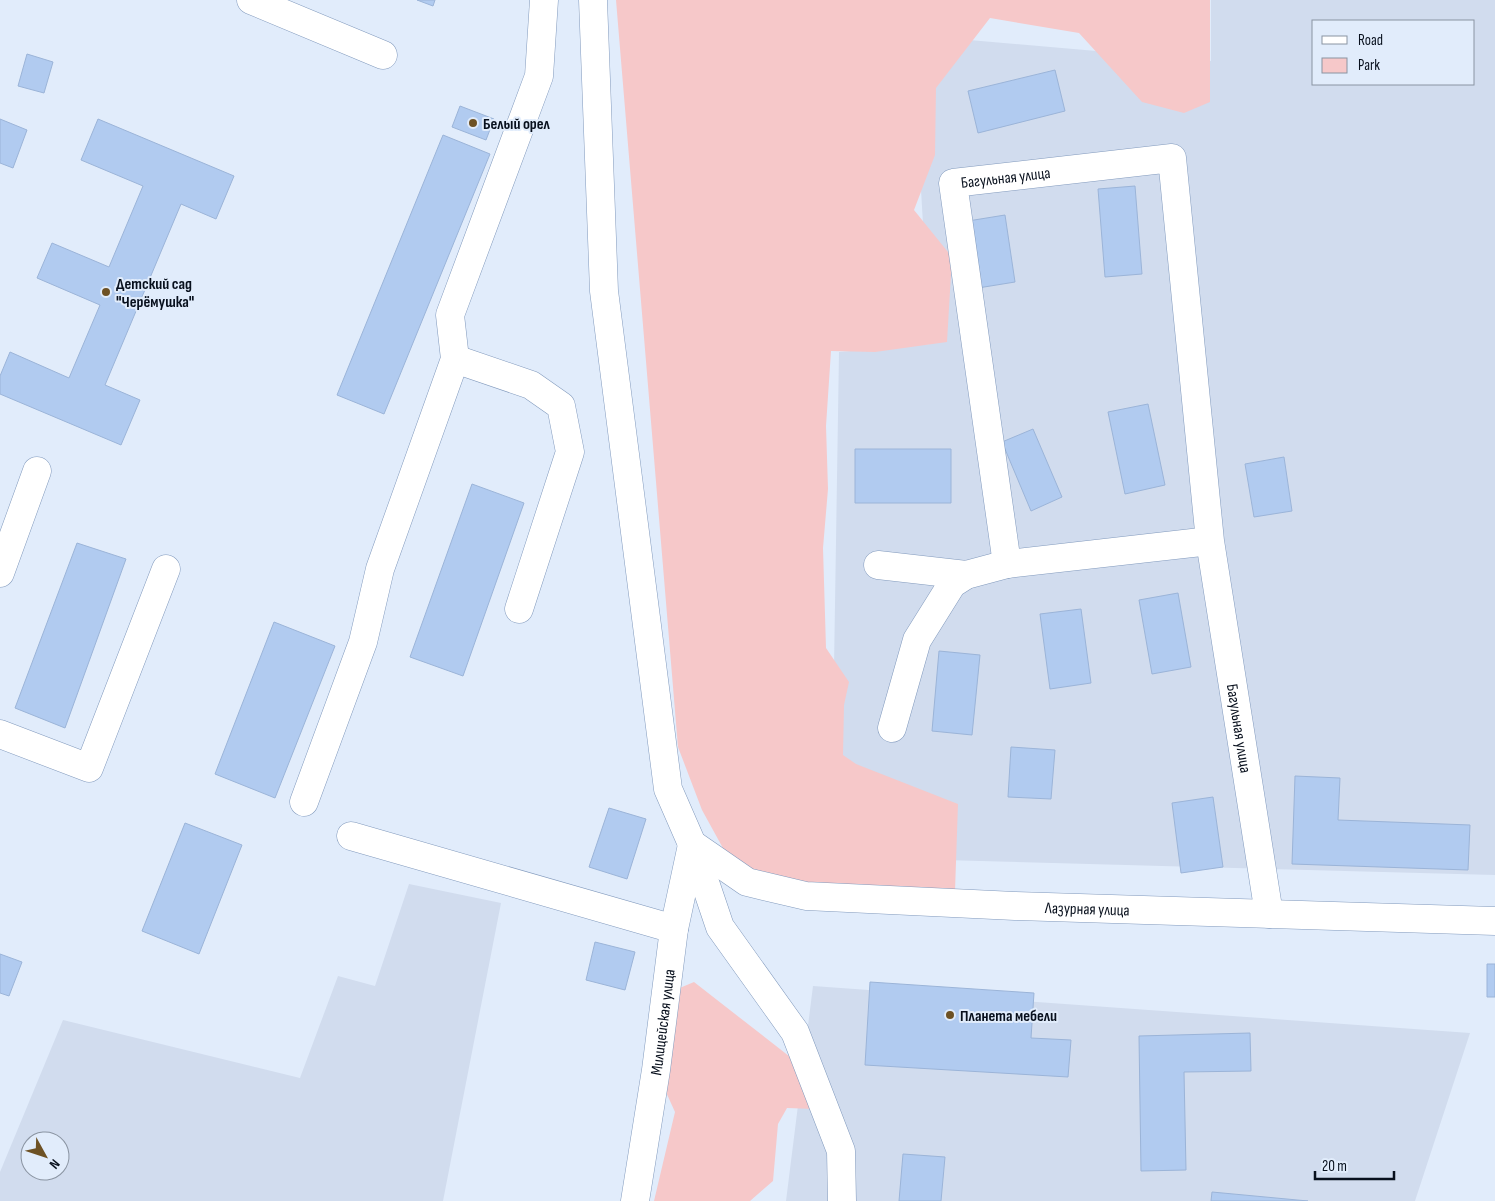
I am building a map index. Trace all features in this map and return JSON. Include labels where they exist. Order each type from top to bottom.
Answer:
[{"type":"street","points":[[251,0],[383,54]]},
{"type":"street","points":[[304,802],[363,642],[380,568],[455,359],[450,315],[539,76],[544,0]]},
{"type":"street","points":[[593,0],[604,292],[668,789],[692,844],[720,927],[795,1032],[841,1151],[842,1201]]},
{"type":"street","name":"Багульная улица","points":[[1007,564],[953,183],[1172,158],[1210,541],[1269,914]]},
{"type":"street","points":[[455,359],[531,385],[561,406],[570,452],[519,609]]},
{"type":"street","points":[[0,573],[37,471]]},
{"type":"street","points":[[878,565],[966,574],[1007,564],[1210,541]]},
{"type":"street","points":[[0,734],[90,768],[166,569]]},
{"type":"street","points":[[892,728],[917,640],[952,584],[966,574]]},
{"type":"street","points":[[351,836],[674,929]]},
{"type":"street","name":"Лазурная улица","points":[[692,844],[747,882],[806,896],[1495,921]]},
{"type":"street","name":"Милицейская улица","points":[[635,1201],[656,1070],[674,929],[692,844]]},
{"type":"shaded area","points":[[1211,0],[1495,0],[1495,875],[831,857],[839,352],[930,344],[912,35],[1211,61]]},
{"type":"shaded area","points":[[409,884],[501,903],[443,1201],[0,1201],[0,1172],[63,1020],[300,1078],[338,976],[375,986]]},
{"type":"shaded area","points":[[813,986],[1470,1033],[1415,1201],[786,1201]]},
{"type":"green space","points":[[616,0],[1210,0],[1210,102],[1184,113],[1142,102],[1079,33],[990,18],[936,88],[935,155],[914,210],[952,257],[947,342],[875,352],[831,351],[826,426],[828,489],[823,548],[826,648],[849,682],[844,705],[843,755],[856,764],[958,804],[955,891],[820,886],[758,875],[724,850],[702,810],[678,747]]},
{"type":"green space","points":[[694,982],[794,1060],[814,1109],[787,1108],[778,1124],[773,1181],[750,1201],[654,1201],[675,1112],[656,1070],[675,990]]},
{"type":"building","points":[[417,0],[435,0],[433,6]]},
{"type":"building","points":[[27,54],[53,62],[44,93],[18,86]]},
{"type":"building","points":[[1055,70],[1065,111],[978,133],[968,91]]},
{"type":"building","name":"Белый орел","points":[[460,106],[494,119],[486,140],[452,127]]},
{"type":"building","points":[[0,119],[27,130],[13,168],[0,163]]},
{"type":"building","name":"Детский сад \"Черёмушка\"","points":[[98,119],[234,176],[216,219],[181,204],[105,385],[140,400],[121,445],[0,394],[0,376],[10,352],[69,378],[100,305],[37,278],[52,243],[109,267],[143,186],[81,160]]},
{"type":"building","points":[[443,135],[490,154],[384,414],[337,395]]},
{"type":"building","points":[[1135,186],[1142,274],[1105,277],[1098,189]]},
{"type":"building","points":[[1005,215],[1015,282],[978,288],[968,221]]},
{"type":"building","points":[[1148,404],[1165,485],[1125,494],[1108,412]]},
{"type":"building","points":[[1033,429],[1062,497],[1031,511],[1002,442]]},
{"type":"building","points":[[855,449],[951,449],[951,503],[855,503]]},
{"type":"building","points":[[1284,457],[1292,511],[1254,517],[1245,464]]},
{"type":"building","points":[[472,484],[524,503],[463,676],[410,657]]},
{"type":"building","points":[[77,543],[126,559],[65,728],[15,708]]},
{"type":"building","points":[[1178,593],[1191,667],[1152,674],[1139,600]]},
{"type":"building","points":[[1081,609],[1091,683],[1050,689],[1040,614]]},
{"type":"building","points":[[274,622],[335,646],[275,798],[215,774]]},
{"type":"building","points":[[939,651],[980,655],[972,735],[932,731]]},
{"type":"building","points":[[1011,747],[1055,750],[1051,799],[1008,797]]},
{"type":"building","points":[[1295,776],[1340,778],[1338,820],[1470,825],[1468,870],[1292,864]]},
{"type":"building","points":[[1213,797],[1223,867],[1181,873],[1172,803]]},
{"type":"building","points":[[609,808],[646,819],[627,879],[589,867]]},
{"type":"building","points":[[185,823],[242,845],[199,954],[142,931]]},
{"type":"building","points":[[595,942],[635,952],[625,990],[586,980]]},
{"type":"building","points":[[0,954],[22,962],[9,996],[0,993]]},
{"type":"building","points":[[1487,964],[1495,964],[1495,997],[1487,997]]},
{"type":"building","name":"Планета мебели","points":[[870,982],[1034,993],[1031,1038],[1071,1040],[1068,1077],[865,1065]]},
{"type":"building","points":[[1250,1033],[1251,1071],[1184,1072],[1186,1170],[1141,1171],[1139,1036]]},
{"type":"building","points":[[903,1154],[945,1157],[941,1201],[899,1201]]},
{"type":"building","points":[[1212,1192],[1308,1201],[1211,1201]]},
{"type":"place","name":"Белый орел","points":[[473,123]]},
{"type":"place","name":"Детский сад \"Черёмушка\"","points":[[106,292]]},
{"type":"place","name":"Планета мебели","points":[[950,1015]]}]
